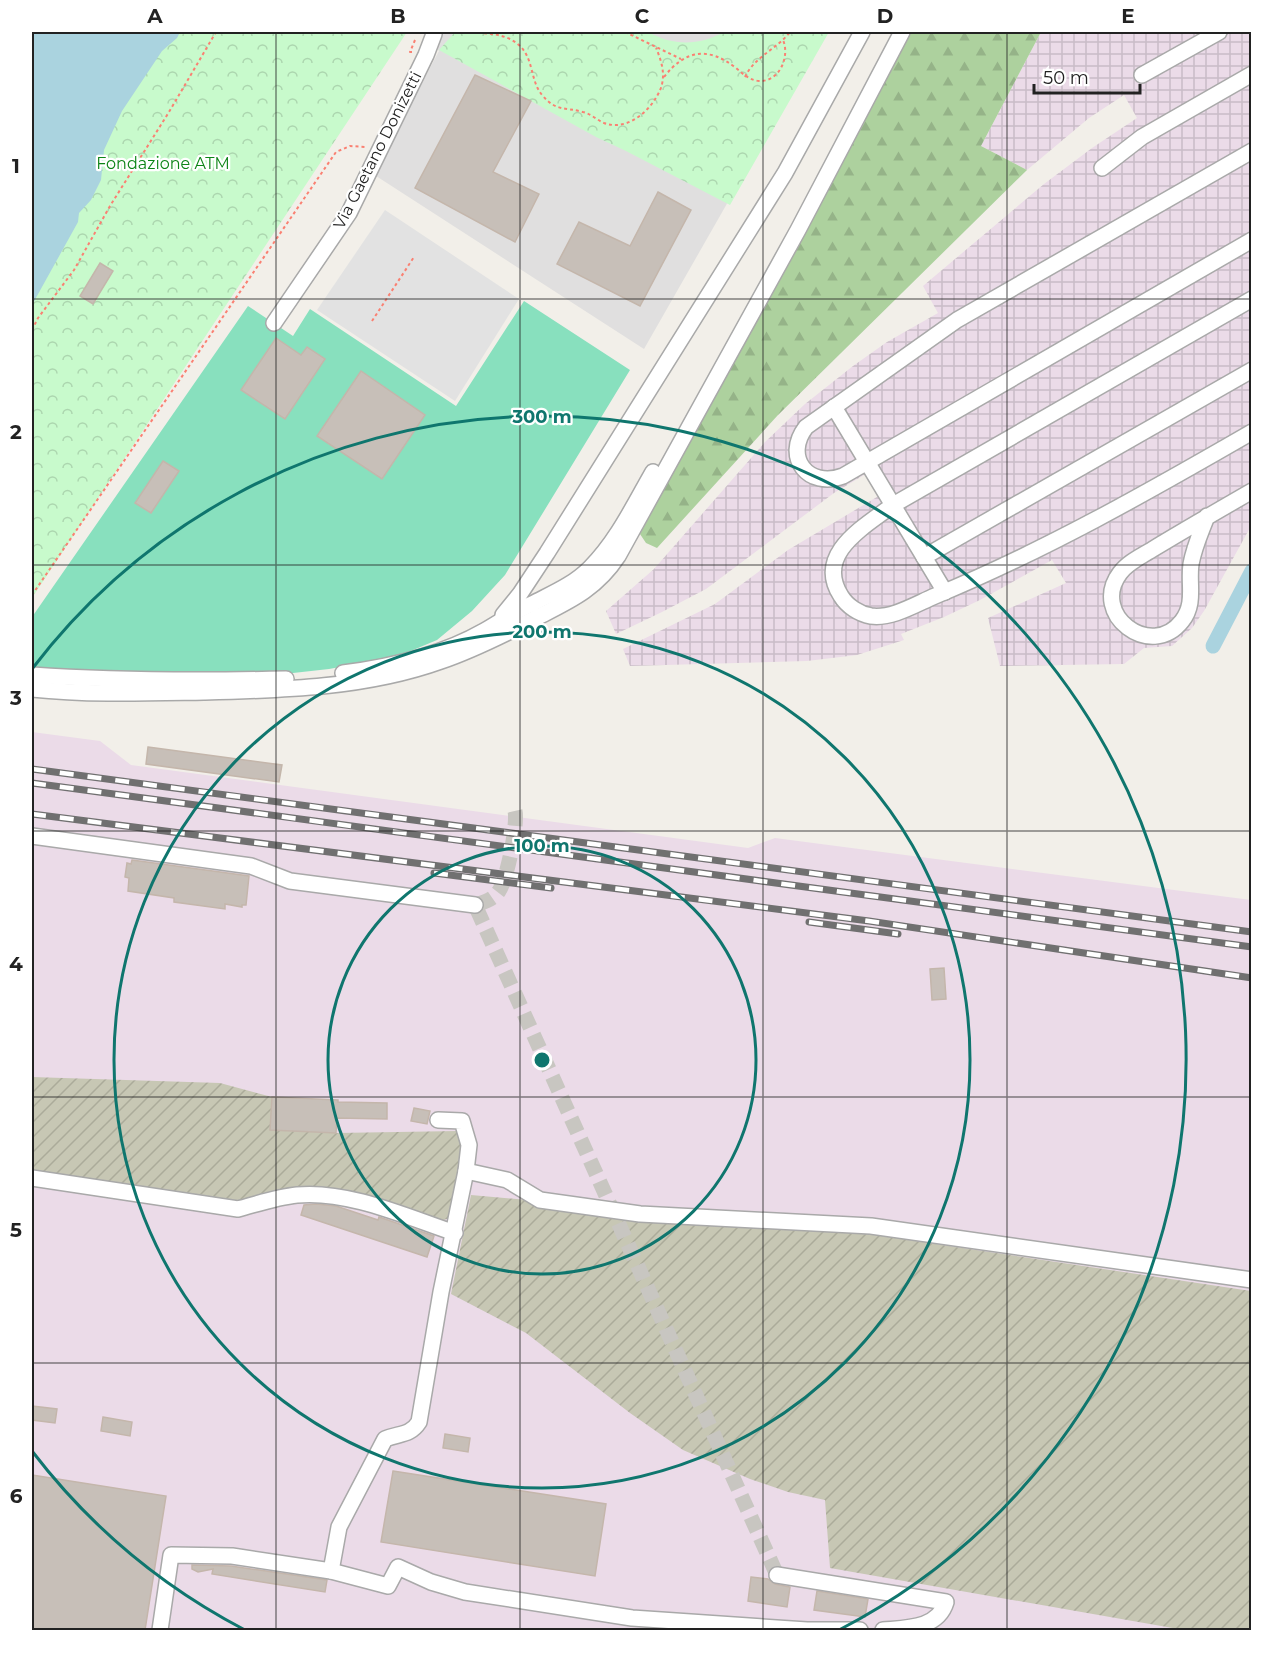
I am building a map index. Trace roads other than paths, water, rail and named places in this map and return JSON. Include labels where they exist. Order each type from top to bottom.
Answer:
[{"type":"street","name":"Via Gaetano Donizetti","points":[[274,323],[348,213],[426,55],[435,32]]},
{"type":"street","points":[[497,622],[520,594],[547,553],[773,193],[862,32]]},
{"type":"street","points":[[32,675],[163,681],[289,678],[358,671],[411,659],[465,640],[576,581],[605,552],[676,431],[892,32]]},
{"type":"street","points":[[32,689],[146,693],[250,691],[372,680],[440,662],[497,638],[582,594],[604,575],[618,556],[798,230],[902,32]]},
{"type":"street","points":[[1142,75],[1219,32]]},
{"type":"street","points":[[1102,168],[1142,137],[1251,74]]},
{"type":"street","points":[[1251,151],[957,320],[806,427],[797,444],[800,463],[813,477],[834,480],[1251,240]]},
{"type":"street","points":[[1251,299],[893,505],[851,537],[841,548],[835,561],[833,576],[837,590],[845,602],[856,611],[870,616],[885,616],[979,578],[1107,515],[1251,432]]},
{"type":"street","points":[[924,557],[1251,370]]},
{"type":"street","points":[[834,407],[945,592]]},
{"type":"street","points":[[1207,516],[1191,566],[1190,604],[1181,623],[1171,631],[1160,635],[1140,635],[1131,631],[1123,624],[1113,606],[1114,584],[1120,572],[1207,516],[1251,491]]},
{"type":"street","points":[[32,836],[251,866],[290,881],[475,905]]},
{"type":"street","points":[[331,1571],[339,1527],[385,1439],[405,1435],[419,1422],[441,1292],[455,1233],[469,1145],[462,1120],[438,1120]]},
{"type":"street","points":[[466,1171],[507,1180],[540,1200],[629,1213],[871,1226],[1251,1280]]},
{"type":"street","points":[[32,1178],[238,1209],[288,1197],[319,1195],[364,1203],[455,1233]]},
{"type":"street","points":[[160,1630],[171,1555],[232,1556],[331,1571],[388,1586],[398,1567],[431,1582],[465,1592],[632,1618],[807,1630],[860,1630]]},
{"type":"street","points":[[777,1575],[946,1602],[939,1617],[930,1622],[916,1627],[883,1630]]},
{"type":"water","points":[[32,32],[180,32],[177,38],[162,51],[122,111],[104,150],[101,180],[91,200],[79,213],[78,222],[32,305]]},
{"type":"waterway","points":[[1213,646],[1252,571]]},
{"type":"tunnel","points":[[515,811],[513,839],[502,885],[494,897],[475,905],[777,1575]]},
{"type":"railway","points":[[32,769],[1252,932]]},
{"type":"railway","points":[[32,783],[1252,947]]},
{"type":"railway","points":[[32,814],[869,921],[1252,978]]},
{"type":"railway","points":[[434,873],[551,888]]},
{"type":"railway","points":[[809,922],[898,934]]},
{"type":"park label","name":"Fondazione ATM","points":[[163,163]]}]
